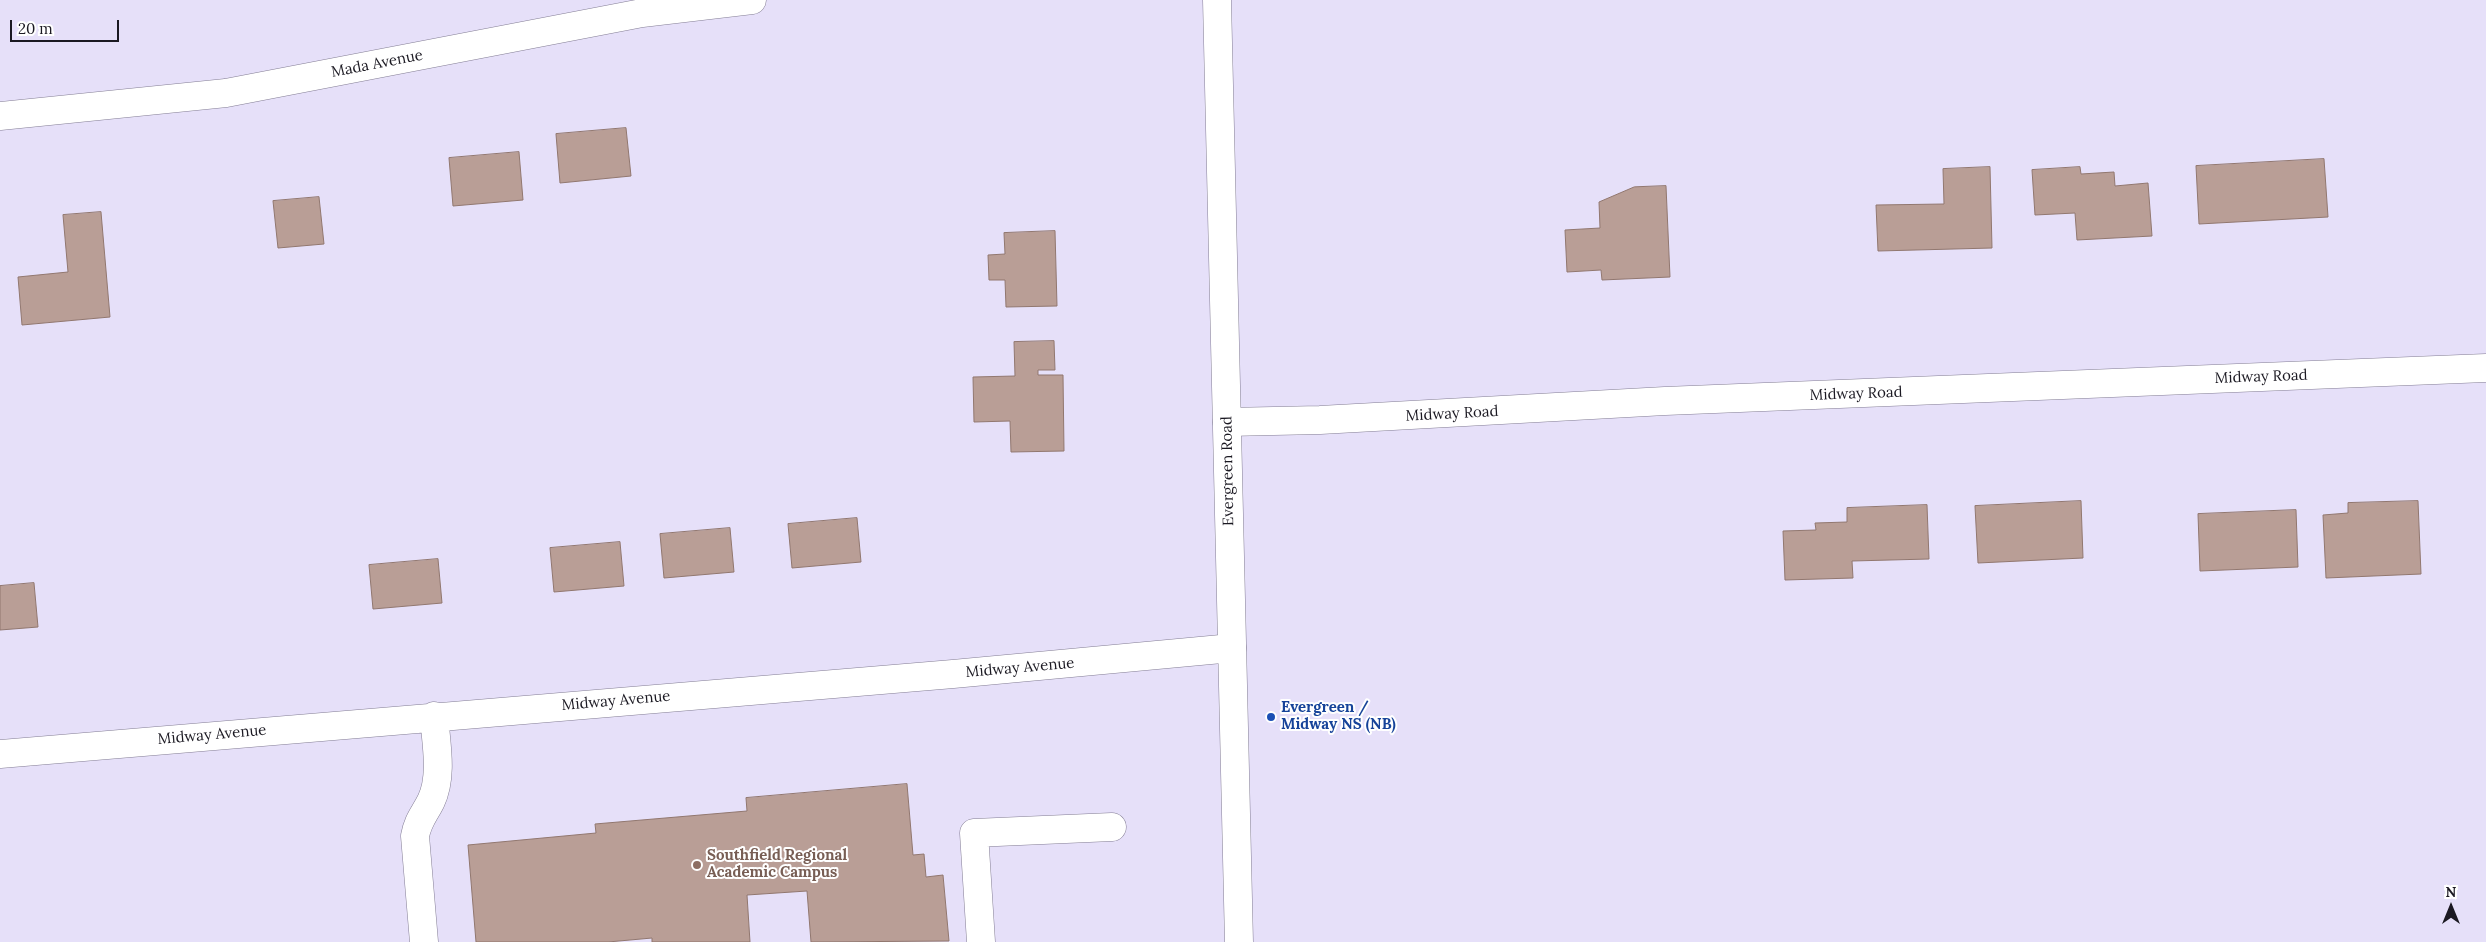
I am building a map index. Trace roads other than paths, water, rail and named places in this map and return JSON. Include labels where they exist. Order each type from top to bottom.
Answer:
[{"type":"street","name":"Mada Avenue","points":[[0,116],[226,93],[633,14],[752,0]]},
{"type":"street","name":"Evergreen Road","points":[[1217,0],[1239,942]]},
{"type":"street","name":"Midway Road","points":[[1227,422],[1320,420],[1529,410],[1665,401],[2486,368]]},
{"type":"street","name":"Midway Avenue","points":[[0,754],[434,716],[953,674],[1232,648]]},
{"type":"street","points":[[424,942],[414,836],[418,821],[431,801],[436,785],[437,766],[434,716]]},
{"type":"street","points":[[980,942],[974,833],[1112,827]]},
{"type":"place","name":"Evergreen / Midway NS (NB)","points":[[1271,717]]},
{"type":"place","name":"Southfield Regional Academic Campus","points":[[697,865]]}]
